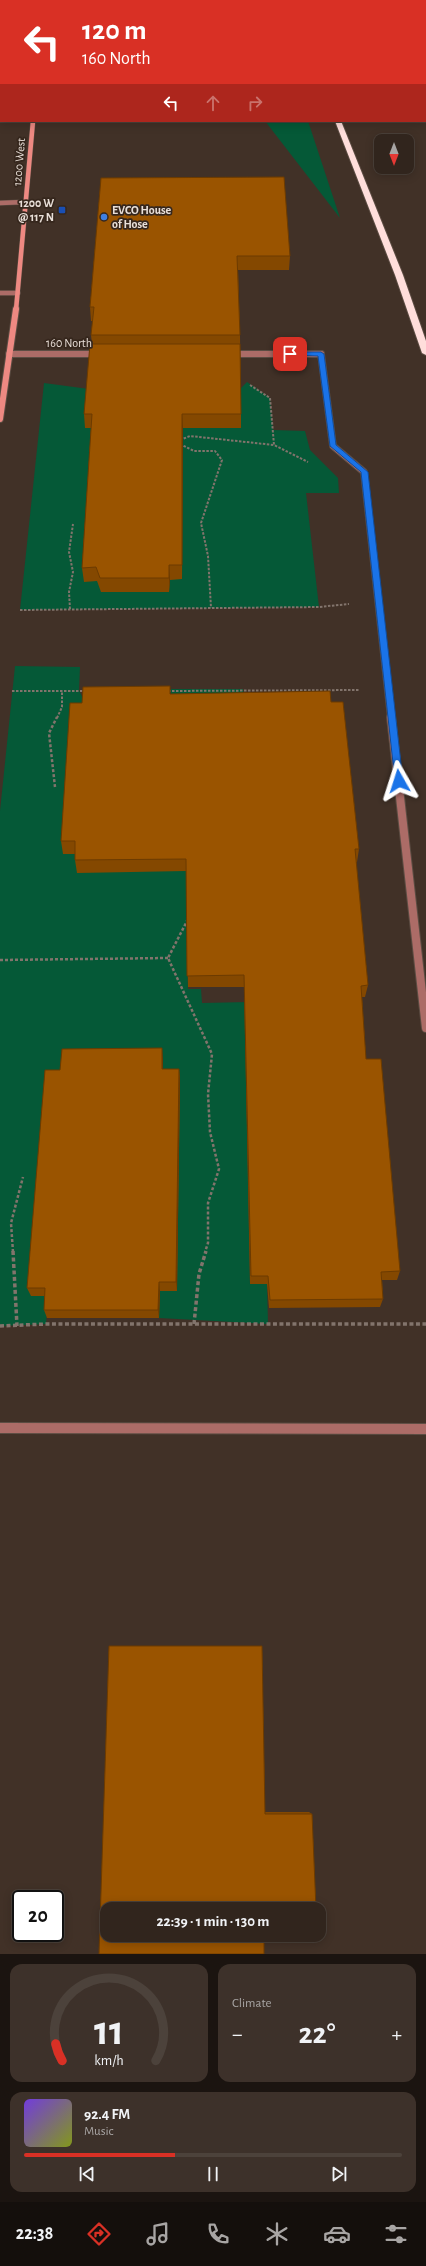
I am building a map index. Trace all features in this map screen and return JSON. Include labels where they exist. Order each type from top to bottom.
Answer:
[{"type":"highway","points":[[338,122],[399,275],[426,353]]},
{"type":"street","name":"1200 West","points":[[0,418],[18,292],[33,122]]},
{"type":"street","points":[[0,203],[25,202]]},
{"type":"street","points":[[0,293],[18,292]]},
{"type":"street","name":"160 North","points":[[9,354],[110,354]]},
{"type":"street","points":[[219,354],[321,354],[333,446],[364,472],[426,1028]]},
{"type":"street","points":[[0,1428],[426,1429]]},
{"type":"path","points":[[254,382],[247,382],[270,398],[274,445]]},
{"type":"path","points":[[211,608],[208,556],[201,523],[222,460],[215,451],[194,451],[175,442],[190,436],[274,445],[310,463]]},
{"type":"path","points":[[70,609],[69,592],[73,572],[68,552],[74,524]]},
{"type":"path","points":[[20,610],[320,607],[351,604]]},
{"type":"path","points":[[162,691],[360,690],[360,682]]},
{"type":"path","points":[[12,691],[93,691]]},
{"type":"path","points":[[55,787],[49,733],[62,707],[62,691]]},
{"type":"path","points":[[208,691],[208,698]]},
{"type":"path","points":[[168,958],[189,917]]},
{"type":"path","points":[[0,960],[168,958]]},
{"type":"path","points":[[168,958],[212,1054],[208,1094],[210,1132],[219,1169],[208,1203],[208,1244],[199,1274],[194,1324]]},
{"type":"path","points":[[17,1326],[11,1223],[23,1177]]},
{"type":"path","points":[[0,1326],[426,1324]]},
{"type":"green space","points":[[266,122],[308,122],[340,218]]},
{"type":"green space","points":[[247,382],[270,398],[273,430],[305,431],[310,450],[338,478],[339,493],[306,493],[319,607],[20,610],[44,383],[89,389],[86,428],[241,428],[240,389]]},
{"type":"green space","points":[[15,666],[80,667],[79,690],[84,701],[170,713],[171,689],[243,689],[245,706],[187,935],[188,989],[201,989],[202,1003],[249,1002],[246,1075],[250,1284],[267,1284],[268,1324],[159,1318],[163,1059],[31,1296],[48,1296],[46,1324],[0,1326],[0,811]]},
{"type":"building","points":[[284,177],[290,256],[237,256],[240,335],[91,335],[94,307],[90,307],[101,178]]},
{"type":"building","points":[[90,344],[240,344],[241,414],[182,414],[182,565],[169,565],[169,578],[100,578],[96,567],[82,568],[92,414],[84,414]]},
{"type":"building","points":[[170,686],[170,694],[330,691],[331,702],[343,702],[359,849],[355,849],[368,985],[361,986],[366,1059],[381,1059],[400,1271],[381,1272],[383,1299],[270,1300],[268,1276],[251,1276],[244,975],[187,976],[186,859],[75,860],[75,841],[61,841],[70,703],[82,703],[83,687]]},
{"type":"building","points":[[162,1048],[162,1069],[179,1069],[176,1282],[159,1282],[158,1310],[44,1310],[45,1288],[27,1288],[45,1070],[60,1070],[62,1049]]},
{"type":"building","points":[[109,1646],[262,1646],[265,1814],[312,1814],[316,1902],[101,1902]]},
{"type":"building","points":[[100,1923],[100,1942],[264,1942],[264,1954],[99,1954]]},
{"type":"place","name":"1200 W @ 117 N","points":[[62,210]]},
{"type":"place","name":"EVCO House of Hose","points":[[104,217]]},
{"type":"route","points":[[290,354],[321,354],[333,446],[364,472],[399,781]]}]
